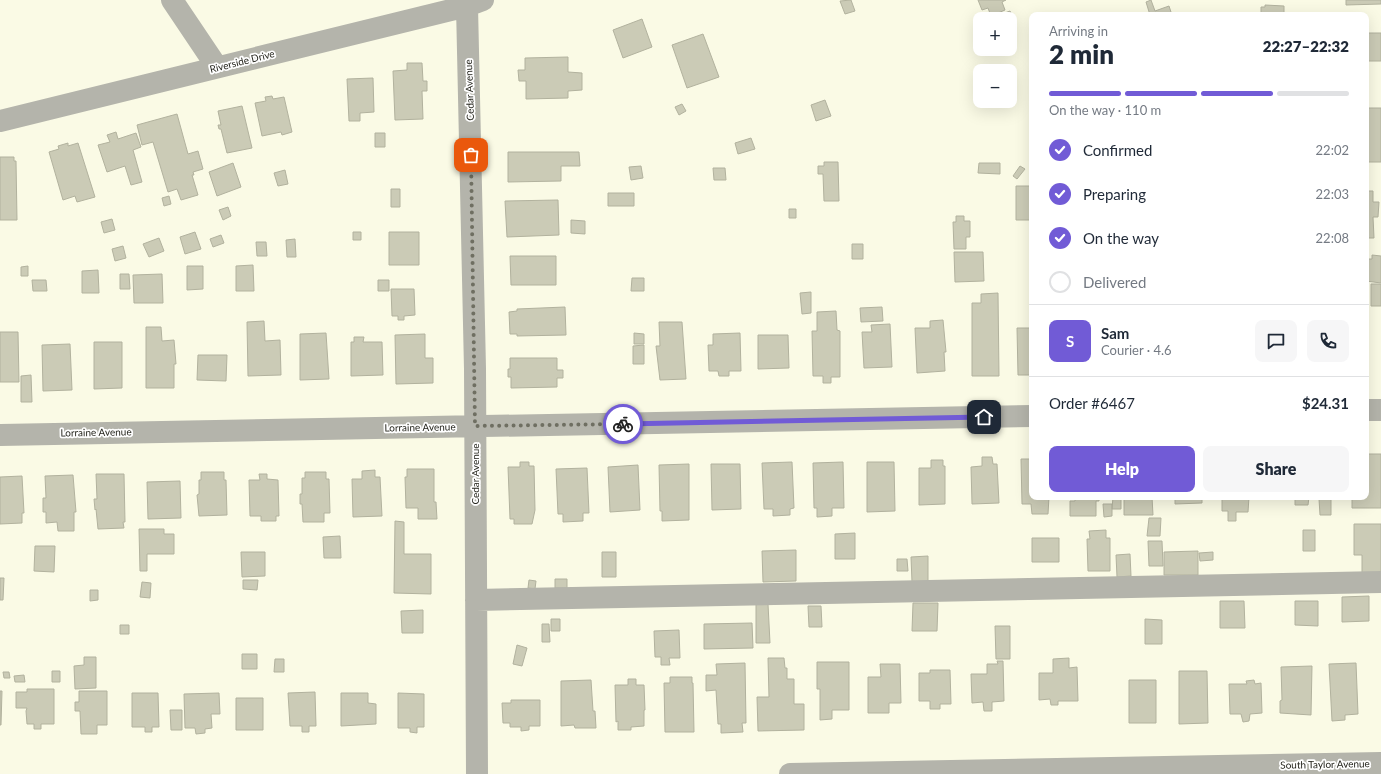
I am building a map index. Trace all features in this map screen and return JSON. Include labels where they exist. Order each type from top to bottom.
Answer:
[{"type":"street","points":[[172,0],[217,67]]},
{"type":"street","name":"Riverside Drive","points":[[0,120],[475,3]]},
{"type":"street","name":"Cedar Avenue","points":[[475,3],[473,251],[477,774]]},
{"type":"street","points":[[1369,410],[1381,410]]},
{"type":"street","name":"Lorraine Avenue","points":[[0,435],[1029,416]]},
{"type":"street","points":[[476,600],[1381,582]]},
{"type":"street","name":"South Taylor Avenue","points":[[790,774],[1381,763]]},
{"type":"building","points":[[851,0],[855,11],[845,14],[840,1]]},
{"type":"building","points":[[978,0],[1006,0],[1002,2],[1005,10],[1000,12],[990,12],[988,8],[982,10]]},
{"type":"building","points":[[1151,0],[1155,11],[1169,6],[1171,12],[1149,12],[1146,2]]},
{"type":"building","points":[[1346,0],[1381,0],[1381,4],[1346,5]]},
{"type":"building","points":[[1265,5],[1284,6],[1284,12],[1261,12],[1261,7],[1265,7]]},
{"type":"building","points":[[642,19],[652,47],[623,58],[613,30]]},
{"type":"building","points":[[1369,33],[1381,33],[1381,61],[1369,61]]},
{"type":"building","points":[[703,34],[719,77],[687,88],[672,45]]},
{"type":"building","points":[[568,57],[568,72],[582,73],[582,90],[568,91],[568,98],[526,99],[526,81],[519,81],[518,70],[525,70],[525,58]]},
{"type":"building","points":[[407,63],[422,63],[423,81],[427,81],[427,91],[422,91],[423,119],[395,120],[393,71],[407,70]]},
{"type":"building","points":[[373,78],[374,112],[360,113],[360,121],[349,121],[347,79]]},
{"type":"building","points":[[272,96],[273,99],[284,97],[292,132],[282,135],[281,132],[262,136],[255,103],[266,101],[265,97]]},
{"type":"building","points":[[825,100],[831,116],[816,121],[811,105]]},
{"type":"building","points":[[682,104],[686,111],[679,115],[675,107]]},
{"type":"building","points":[[242,106],[252,148],[227,153],[221,129],[219,129],[218,125],[221,125],[218,111]]},
{"type":"building","points":[[1369,108],[1381,108],[1381,162],[1369,162]]},
{"type":"building","points":[[177,114],[188,154],[198,151],[203,169],[193,172],[194,175],[192,175],[198,195],[181,200],[177,189],[168,192],[153,142],[142,145],[137,125]]},
{"type":"building","points":[[116,132],[118,139],[136,133],[141,147],[133,150],[142,182],[131,185],[125,166],[107,172],[98,145],[110,142],[107,135]]},
{"type":"building","points":[[375,133],[385,133],[385,147],[375,147]]},
{"type":"building","points":[[751,138],[755,149],[738,154],[735,143]]},
{"type":"building","points":[[68,143],[68,146],[78,143],[95,197],[77,202],[75,196],[63,200],[49,152],[59,149],[58,146]]},
{"type":"building","points":[[508,152],[579,152],[580,166],[561,166],[561,181],[508,182]]},
{"type":"building","points":[[0,157],[14,157],[14,161],[16,161],[17,220],[0,220]]},
{"type":"building","points":[[824,162],[838,162],[839,201],[824,201],[823,174],[818,174],[818,166],[824,166]]},
{"type":"building","points":[[233,163],[241,187],[217,196],[209,172]]},
{"type":"building","points":[[979,163],[1000,163],[1000,174],[978,173]]},
{"type":"building","points":[[641,166],[643,178],[631,180],[629,167]]},
{"type":"building","points":[[1020,166],[1025,169],[1017,179],[1013,176]]},
{"type":"building","points":[[713,168],[725,168],[726,180],[714,180]]},
{"type":"building","points":[[285,170],[288,184],[278,186],[274,173]]},
{"type":"building","points":[[1016,186],[1029,186],[1029,220],[1016,220]]},
{"type":"building","points":[[391,189],[400,189],[400,207],[391,207]]},
{"type":"building","points":[[1369,191],[1373,191],[1373,202],[1379,202],[1378,217],[1373,217],[1374,238],[1369,238]]},
{"type":"building","points":[[608,193],[634,193],[634,206],[608,206]]},
{"type":"building","points":[[169,196],[171,204],[164,206],[162,198]]},
{"type":"building","points":[[558,200],[559,235],[507,237],[505,201]]},
{"type":"building","points":[[228,207],[231,216],[223,220],[219,210]]},
{"type":"building","points":[[789,209],[796,209],[796,218],[789,218]]},
{"type":"building","points":[[956,216],[964,216],[964,221],[970,221],[970,237],[966,237],[966,249],[954,249],[953,222],[956,222]]},
{"type":"building","points":[[112,219],[115,230],[104,233],[101,222]]},
{"type":"building","points":[[571,220],[585,221],[585,234],[571,233]]},
{"type":"building","points":[[195,232],[201,249],[185,254],[180,237]]},
{"type":"building","points":[[353,232],[361,232],[361,240],[353,240]]},
{"type":"building","points":[[389,232],[419,232],[419,265],[389,265]]},
{"type":"building","points":[[221,235],[224,243],[213,247],[210,239]]},
{"type":"building","points":[[159,238],[164,251],[149,257],[143,244]]},
{"type":"building","points":[[295,239],[296,257],[287,257],[286,240]]},
{"type":"building","points":[[256,242],[266,242],[267,256],[257,256]]},
{"type":"building","points":[[852,244],[863,244],[863,259],[852,259]]},
{"type":"building","points":[[123,246],[126,258],[115,261],[112,249]]},
{"type":"building","points":[[954,252],[983,252],[984,281],[955,282]]},
{"type":"building","points":[[1372,255],[1381,256],[1381,283],[1369,281],[1369,259],[1372,259]]},
{"type":"building","points":[[510,256],[556,256],[556,285],[511,285]]},
{"type":"building","points":[[253,265],[254,291],[236,291],[236,266]]},
{"type":"building","points":[[28,266],[28,276],[21,276],[21,267]]},
{"type":"building","points":[[187,266],[203,266],[203,289],[187,290]]},
{"type":"building","points":[[98,270],[99,293],[82,293],[82,271]]},
{"type":"building","points":[[120,274],[129,274],[130,289],[120,289]]},
{"type":"building","points":[[162,274],[163,303],[134,303],[133,275]]},
{"type":"building","points":[[632,278],[644,278],[644,291],[631,291]]},
{"type":"building","points":[[32,280],[46,280],[47,291],[33,291]]},
{"type":"building","points":[[378,280],[389,280],[389,291],[378,291]]},
{"type":"building","points":[[1371,284],[1381,284],[1381,306],[1371,306]]},
{"type":"building","points":[[391,289],[414,289],[415,315],[404,316],[404,320],[398,320],[398,316],[392,316]]},
{"type":"building","points":[[811,292],[811,313],[802,314],[800,293]]},
{"type":"building","points":[[998,293],[999,376],[972,376],[972,303],[981,303],[981,294]]},
{"type":"building","points":[[565,307],[566,335],[517,336],[517,334],[510,334],[509,312],[517,311],[517,309]]},
{"type":"building","points":[[882,307],[883,321],[861,322],[860,308]]},
{"type":"building","points":[[836,311],[837,330],[840,331],[840,377],[831,377],[831,383],[823,383],[823,376],[813,376],[812,331],[817,331],[817,312]]},
{"type":"building","points":[[943,320],[946,352],[944,352],[945,371],[917,373],[915,328],[930,328],[930,321]]},
{"type":"building","points":[[264,321],[265,341],[280,340],[281,375],[248,376],[247,322]]},
{"type":"building","points":[[659,322],[682,322],[686,379],[660,380],[656,346],[660,346]]},
{"type":"building","points":[[890,324],[892,367],[864,368],[862,332],[872,332],[871,325]]},
{"type":"building","points":[[146,327],[161,327],[162,341],[174,340],[176,364],[174,364],[174,388],[146,388]]},
{"type":"building","points":[[1017,328],[1029,328],[1029,375],[1018,375]]},
{"type":"building","points":[[0,332],[18,332],[19,382],[0,382]]},
{"type":"building","points":[[326,333],[329,379],[300,380],[300,334]]},
{"type":"building","points":[[634,333],[644,334],[644,344],[634,344]]},
{"type":"building","points":[[740,333],[741,371],[729,371],[729,376],[719,376],[718,371],[709,371],[708,345],[713,345],[713,334]]},
{"type":"building","points":[[425,334],[425,358],[433,358],[433,383],[396,384],[395,335]]},
{"type":"building","points":[[758,335],[788,335],[789,368],[758,369]]},
{"type":"building","points":[[354,337],[364,337],[363,342],[382,342],[383,375],[351,376],[351,342],[354,342]]},
{"type":"building","points":[[94,342],[122,342],[122,388],[94,389]]},
{"type":"building","points":[[70,344],[72,390],[43,391],[42,345]]},
{"type":"building","points":[[644,345],[644,364],[633,364],[633,346]]},
{"type":"building","points":[[198,355],[227,355],[226,381],[197,380]]},
{"type":"building","points":[[510,358],[557,358],[557,370],[563,370],[563,378],[557,378],[557,387],[511,388],[511,377],[508,377]]},
{"type":"building","points":[[31,375],[32,402],[21,402],[21,376]]},
{"type":"building","points":[[1369,454],[1381,454],[1381,508],[1352,508],[1352,500],[1369,500]]},
{"type":"building","points":[[982,457],[992,457],[993,464],[997,464],[999,503],[972,504],[971,467],[982,466]]},
{"type":"building","points":[[1021,459],[1029,459],[1029,500],[1049,500],[1048,514],[1032,514],[1031,504],[1022,504]]},
{"type":"building","points":[[931,460],[943,460],[943,466],[945,466],[945,504],[919,505],[919,468],[931,468]]},
{"type":"building","points":[[520,462],[529,462],[529,466],[534,466],[535,510],[532,524],[514,524],[514,519],[510,519],[508,467],[520,467]]},
{"type":"building","points":[[792,462],[794,508],[790,509],[790,515],[773,516],[773,509],[764,509],[762,463]]},
{"type":"building","points":[[843,462],[844,508],[832,508],[832,516],[817,517],[817,508],[814,508],[813,463]]},
{"type":"building","points":[[867,462],[894,462],[895,511],[867,512]]},
{"type":"building","points":[[689,464],[689,520],[662,521],[662,511],[660,511],[659,465]]},
{"type":"building","points":[[711,464],[740,464],[741,509],[712,510]]},
{"type":"building","points":[[638,465],[640,510],[610,512],[608,467]]},
{"type":"building","points":[[587,468],[589,513],[583,513],[583,521],[563,522],[563,514],[558,514],[556,469]]},
{"type":"building","points":[[407,469],[434,469],[434,502],[436,502],[437,519],[418,519],[418,508],[406,508],[405,477],[407,477]]},
{"type":"building","points":[[375,470],[375,477],[380,477],[382,516],[353,517],[352,479],[362,479],[362,471]]},
{"type":"building","points":[[201,472],[224,472],[224,480],[226,480],[227,515],[199,516],[197,495],[199,494],[199,480],[201,480]]},
{"type":"building","points":[[305,472],[326,472],[326,479],[329,479],[330,513],[324,513],[324,522],[303,522],[300,494],[302,494],[302,478],[305,478]]},
{"type":"building","points":[[96,474],[124,474],[124,528],[98,529],[94,499],[97,499]]},
{"type":"building","points":[[259,474],[267,474],[267,479],[278,480],[279,516],[276,516],[276,521],[261,521],[261,516],[250,516],[249,480],[260,480]]},
{"type":"building","points":[[73,475],[76,512],[74,512],[74,531],[58,531],[57,522],[46,523],[46,512],[43,512],[43,498],[46,498],[45,476]]},
{"type":"building","points":[[22,476],[24,513],[22,513],[22,523],[0,524],[0,477]]},
{"type":"building","points":[[180,481],[181,518],[148,519],[147,482]]},
{"type":"building","points":[[1099,500],[1096,501],[1096,516],[1070,516],[1070,501]]},
{"type":"building","points":[[1113,500],[1121,500],[1121,509],[1112,509]]},
{"type":"building","points":[[1124,500],[1152,500],[1153,515],[1124,515]]},
{"type":"building","points":[[1175,500],[1202,500],[1202,503],[1175,504]]},
{"type":"building","points":[[1222,500],[1249,500],[1248,512],[1236,512],[1236,521],[1228,521],[1228,511],[1222,511]]},
{"type":"building","points":[[1295,500],[1309,500],[1308,505],[1295,505]]},
{"type":"building","points":[[1319,500],[1331,500],[1331,515],[1320,515]]},
{"type":"building","points":[[1103,504],[1112,504],[1112,516],[1104,517]]},
{"type":"building","points":[[1149,518],[1161,518],[1160,536],[1147,536]]},
{"type":"building","points":[[395,521],[404,522],[404,554],[431,554],[431,594],[394,593]]},
{"type":"building","points":[[1354,524],[1381,524],[1381,573],[1362,573],[1362,555],[1354,555]]},
{"type":"building","points":[[139,529],[164,529],[164,534],[174,534],[174,554],[147,554],[147,571],[140,571]]},
{"type":"building","points":[[1106,530],[1106,538],[1110,538],[1110,571],[1088,571],[1087,539],[1090,539],[1089,531]]},
{"type":"building","points":[[1303,530],[1315,530],[1315,551],[1303,551]]},
{"type":"building","points":[[855,533],[855,559],[835,559],[835,534]]},
{"type":"building","points":[[340,536],[341,558],[324,558],[323,537]]},
{"type":"building","points":[[1032,538],[1059,538],[1059,562],[1032,562]]},
{"type":"building","points":[[1148,541],[1162,541],[1163,566],[1149,566]]},
{"type":"building","points":[[35,546],[55,546],[54,572],[34,571]]},
{"type":"building","points":[[796,550],[796,581],[763,582],[762,551]]},
{"type":"building","points":[[1198,551],[1198,575],[1164,575],[1164,552]]},
{"type":"building","points":[[241,552],[265,552],[265,576],[242,577]]},
{"type":"building","points":[[602,552],[616,552],[616,577],[602,577]]},
{"type":"building","points":[[1213,552],[1213,560],[1200,561],[1199,553]]},
{"type":"building","points":[[1130,554],[1131,576],[1117,577],[1116,555]]},
{"type":"building","points":[[928,556],[928,582],[912,582],[911,557]]},
{"type":"building","points":[[897,559],[907,559],[908,571],[897,571]]},
{"type":"building","points":[[0,578],[4,578],[3,600],[0,600]]},
{"type":"building","points":[[555,579],[567,579],[567,588],[555,588]]},
{"type":"building","points":[[243,580],[258,580],[257,590],[243,589]]},
{"type":"building","points":[[529,580],[536,581],[535,589],[528,588]]},
{"type":"building","points":[[142,582],[151,583],[150,598],[140,597]]},
{"type":"building","points":[[90,590],[98,590],[98,600],[90,601]]},
{"type":"building","points":[[1369,596],[1369,621],[1342,622],[1342,597]]},
{"type":"building","points":[[1220,601],[1244,601],[1245,628],[1220,628]]},
{"type":"building","points":[[1295,601],[1318,601],[1318,626],[1295,625]]},
{"type":"building","points":[[913,603],[938,603],[937,631],[912,631]]},
{"type":"building","points":[[756,604],[768,604],[770,643],[756,643]]},
{"type":"building","points":[[808,606],[821,606],[822,627],[809,627]]},
{"type":"building","points":[[423,610],[423,633],[402,633],[401,611]]},
{"type":"building","points":[[551,619],[560,619],[560,631],[551,631]]},
{"type":"building","points":[[1145,619],[1162,620],[1162,644],[1145,644]]},
{"type":"building","points":[[752,623],[753,648],[704,649],[704,624]]},
{"type":"building","points":[[542,624],[549,624],[550,642],[542,642]]},
{"type":"building","points":[[120,625],[129,625],[129,634],[120,634]]},
{"type":"building","points":[[995,626],[1010,626],[1010,659],[996,659]]},
{"type":"building","points":[[679,630],[680,658],[669,658],[670,665],[661,665],[661,657],[655,657],[654,631]]},
{"type":"building","points":[[517,645],[527,648],[522,666],[513,664]]},
{"type":"building","points":[[242,654],[257,654],[257,669],[242,669]]},
{"type":"building","points":[[84,657],[96,657],[96,688],[75,689],[74,666],[84,665]]},
{"type":"building","points":[[768,658],[784,658],[785,668],[787,668],[787,679],[794,679],[794,704],[804,704],[804,730],[758,731],[757,697],[769,697]]},
{"type":"building","points":[[1069,658],[1069,668],[1077,667],[1078,701],[1058,701],[1058,705],[1051,705],[1050,699],[1039,700],[1039,673],[1053,673],[1053,659]]},
{"type":"building","points":[[275,659],[284,659],[284,672],[274,672]]},
{"type":"building","points":[[997,661],[1003,661],[1004,701],[992,702],[992,711],[984,711],[983,702],[972,703],[971,674],[987,674],[987,664],[998,664]]},
{"type":"building","points":[[817,662],[849,662],[849,710],[832,710],[832,719],[820,720],[820,689],[817,689]]},
{"type":"building","points":[[745,663],[746,723],[742,723],[743,732],[721,733],[721,724],[718,724],[716,690],[706,691],[706,675],[717,675],[716,664]]},
{"type":"building","points":[[1356,663],[1358,714],[1345,715],[1345,720],[1332,721],[1329,664]]},
{"type":"building","points":[[880,664],[900,664],[901,703],[889,703],[889,713],[868,713],[868,677],[881,677]]},
{"type":"building","points":[[1312,666],[1311,715],[1280,713],[1280,701],[1282,700],[1281,667]]},
{"type":"building","points":[[930,670],[950,670],[951,704],[940,704],[940,709],[930,709],[930,701],[919,701],[919,673],[930,673]]},
{"type":"building","points":[[52,671],[60,671],[60,682],[52,682]]},
{"type":"building","points":[[1179,671],[1207,671],[1208,723],[1179,724]]},
{"type":"building","points":[[3,672],[9,672],[10,678],[4,678]]},
{"type":"building","points":[[24,675],[25,682],[15,682],[14,676]]},
{"type":"building","points":[[670,677],[692,677],[694,732],[665,732],[664,683],[670,683]]},
{"type":"building","points":[[628,679],[636,679],[636,685],[644,685],[644,726],[631,727],[631,730],[618,730],[618,721],[616,722],[615,685],[628,685]]},
{"type":"building","points":[[591,680],[593,711],[595,711],[596,728],[575,728],[574,725],[561,726],[561,681]]},
{"type":"building","points":[[1129,680],[1156,680],[1156,723],[1129,723]]},
{"type":"building","points":[[1254,680],[1255,684],[1261,683],[1262,713],[1250,714],[1249,721],[1243,722],[1241,714],[1230,714],[1229,684],[1247,684],[1246,681]]},
{"type":"building","points":[[27,689],[54,689],[54,724],[41,724],[41,729],[34,729],[34,724],[27,724],[27,708],[16,708],[16,692],[27,692]]},
{"type":"building","points":[[0,691],[2,691],[1,725],[0,725]]},
{"type":"building","points":[[79,691],[107,691],[107,725],[97,725],[97,734],[81,734],[80,711],[75,711],[75,702],[79,702]]},
{"type":"building","points":[[315,692],[316,726],[309,726],[309,732],[302,732],[302,726],[290,726],[288,693]]},
{"type":"building","points":[[132,693],[158,693],[159,727],[152,727],[152,732],[145,732],[145,727],[132,727]]},
{"type":"building","points":[[219,693],[220,714],[211,714],[212,728],[205,729],[205,733],[196,734],[195,728],[185,728],[184,694]]},
{"type":"building","points":[[341,693],[368,693],[368,703],[376,704],[376,724],[341,726]]},
{"type":"building","points":[[398,693],[424,694],[424,727],[417,727],[417,733],[410,732],[410,728],[398,728]]},
{"type":"building","points":[[236,698],[263,698],[263,730],[236,730]]},
{"type":"building","points":[[511,700],[540,700],[540,726],[529,726],[529,730],[521,731],[521,727],[510,727],[510,723],[503,723],[502,703],[511,703]]},
{"type":"building","points":[[170,710],[182,710],[182,730],[171,730]]},
{"type":"way so far","points":[[471,155],[475,426],[623,424]]},
{"type":"route","points":[[623,424],[984,417]]}]
